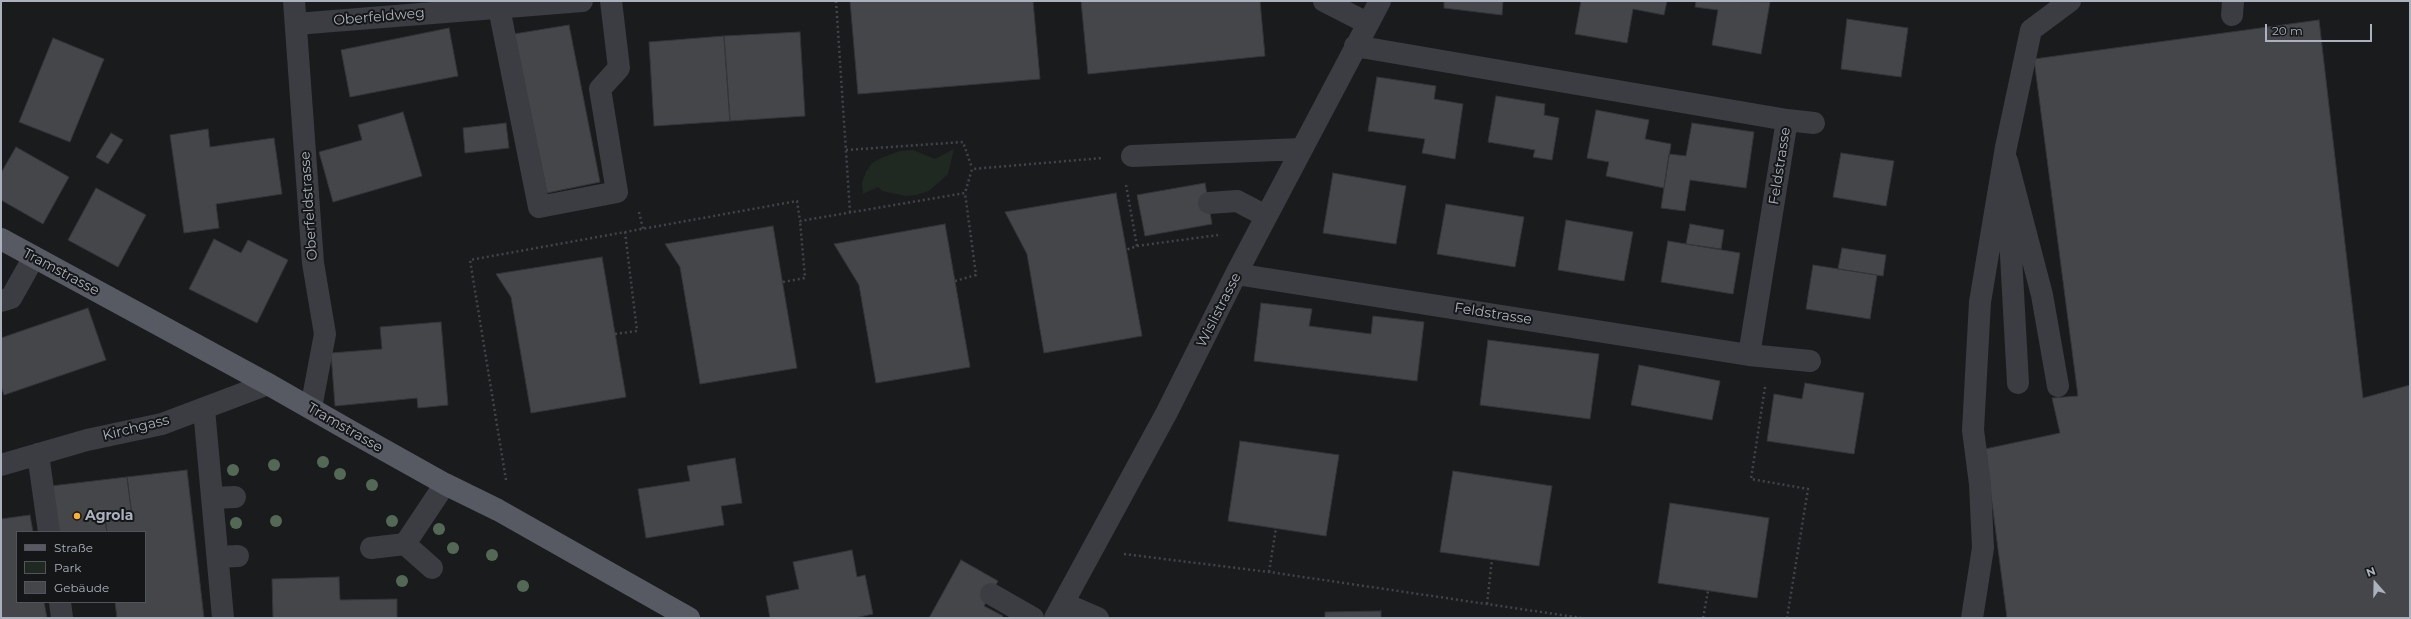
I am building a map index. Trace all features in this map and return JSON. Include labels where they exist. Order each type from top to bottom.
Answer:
[{"type":"main road","name":"Tramstrasse","points":[[1,239],[268,384],[445,484],[498,510],[689,618]]},
{"type":"street","name":"Oberfeldstrasse","points":[[294,1],[313,263],[325,334],[311,408]]},
{"type":"street","name":"Oberfeldweg","points":[[296,24],[582,1]]},
{"type":"street","points":[[499,8],[539,207],[617,192],[600,89],[619,68],[611,1]]},
{"type":"street","points":[[1324,1],[1367,23]]},
{"type":"street","name":"Wislistrasse","points":[[1059,611],[1094,550],[1168,412],[1236,274],[1367,23],[1380,1]]},
{"type":"street","points":[[1972,618],[1983,548],[1980,484],[1974,430],[1980,302],[2005,154],[2031,30],[2070,1]]},
{"type":"street","name":"Feldstrasse","points":[[1355,46],[1787,120],[1814,123]]},
{"type":"street","name":"Feldstrasse","points":[[1759,356],[1787,120]]},
{"type":"street","points":[[1126,156],[1301,149]]},
{"type":"street","points":[[2005,154],[2018,383]]},
{"type":"street","points":[[2005,154],[2042,295],[2058,386]]},
{"type":"street","points":[[1209,203],[1237,201],[1266,216]]},
{"type":"street","points":[[1,301],[11,298],[34,257]]},
{"type":"street","name":"Feldstrasse","points":[[1236,274],[1759,356],[1810,361]]},
{"type":"street","name":"Kirchgass","points":[[1,465],[38,454],[162,424],[268,384]]},
{"type":"street","points":[[204,409],[212,498],[228,557],[224,618]]},
{"type":"street","points":[[38,454],[49,531]]},
{"type":"street","points":[[405,544],[445,484]]},
{"type":"street","points":[[212,498],[235,497]]},
{"type":"street","points":[[371,548],[405,544],[432,568]]},
{"type":"street","points":[[991,594],[1033,618]]},
{"type":"street","points":[[60,603],[62,618]]},
{"type":"street","points":[[1059,611],[1098,618]]},
{"type":"path","points":[[836,1],[850,212]]},
{"type":"path","points":[[846,150],[963,142],[972,168],[965,193],[976,275],[955,281]]},
{"type":"path","points":[[972,168],[1126,156],[1137,246]]},
{"type":"path","points":[[800,221],[965,193]]},
{"type":"path","points":[[504,486],[507,476],[470,260],[797,201],[805,278],[782,282]]},
{"type":"path","points":[[615,334],[637,331],[625,232]]},
{"type":"path","points":[[1126,250],[1137,246],[1224,234],[1252,244]]},
{"type":"path","points":[[1759,356],[1751,479],[1808,489],[1787,618]]},
{"type":"path","points":[[1268,572],[1276,528]]},
{"type":"path","points":[[1094,550],[1268,572],[1582,618]]},
{"type":"path","points":[[1487,604],[1492,559]]},
{"type":"path","points":[[1704,618],[1708,591]]},
{"type":"green space","points":[[954,149],[948,174],[929,191],[906,196],[882,191],[878,187],[863,194],[862,182],[866,172],[872,163],[881,158],[900,151],[913,150],[935,159]]},
{"type":"building","points":[[850,1],[1033,1],[1040,79],[858,94]]},
{"type":"building","points":[[1081,1],[1260,1],[1265,56],[1088,74]]},
{"type":"building","points":[[1444,1],[1503,1],[1502,15],[1444,8]]},
{"type":"building","points":[[1581,1],[1667,1],[1664,15],[1633,9],[1627,43],[1575,34]]},
{"type":"building","points":[[1696,1],[1770,2],[1761,54],[1712,45],[1718,10],[1695,7]]},
{"type":"building","points":[[1847,19],[1908,28],[1901,77],[1841,69]]},
{"type":"building","points":[[2319,20],[2363,398],[2410,385],[2410,618],[2007,618],[1985,449],[2060,433],[2052,398],[2078,396],[2034,59]]},
{"type":"building","points":[[569,25],[600,182],[547,193],[514,34]]},
{"type":"building","points":[[449,28],[458,76],[350,97],[341,50]]},
{"type":"building","points":[[800,32],[805,116],[730,121],[724,36]]},
{"type":"building","points":[[724,36],[730,121],[654,126],[649,42]]},
{"type":"building","points":[[53,38],[104,59],[70,142],[19,122]]},
{"type":"building","points":[[1377,77],[1436,86],[1434,99],[1463,104],[1455,159],[1422,153],[1425,139],[1368,131]]},
{"type":"building","points":[[1496,96],[1545,104],[1544,115],[1559,118],[1552,160],[1533,157],[1535,150],[1488,142]]},
{"type":"building","points":[[1596,110],[1649,120],[1645,139],[1671,144],[1664,188],[1606,176],[1609,162],[1587,158]]},
{"type":"building","points":[[403,112],[422,176],[333,202],[319,152],[362,140],[358,125]]},
{"type":"building","points":[[506,123],[509,148],[465,153],[463,128]]},
{"type":"building","points":[[1692,123],[1754,132],[1746,188],[1690,180],[1685,211],[1661,208],[1669,154],[1686,156]]},
{"type":"building","points":[[208,129],[210,147],[274,138],[282,194],[216,204],[219,228],[184,233],[170,135]]},
{"type":"building","points":[[111,133],[123,140],[108,164],[96,157]]},
{"type":"building","points":[[16,147],[69,177],[43,224],[1,200],[1,173]]},
{"type":"building","points":[[1841,153],[1894,161],[1886,206],[1833,197]]},
{"type":"building","points":[[1333,173],[1406,186],[1396,244],[1323,233]]},
{"type":"building","points":[[1205,183],[1212,224],[1145,236],[1137,195]]},
{"type":"building","points":[[96,188],[146,215],[118,267],[68,240]]},
{"type":"building","points":[[1116,193],[1142,336],[1044,353],[1027,254],[1005,212]]},
{"type":"building","points":[[1446,204],[1524,217],[1515,267],[1437,254]]},
{"type":"building","points":[[1566,220],[1633,232],[1624,281],[1558,270]]},
{"type":"building","points":[[945,224],[970,367],[876,383],[859,285],[834,244]]},
{"type":"building","points":[[1690,224],[1724,230],[1721,249],[1686,244]]},
{"type":"building","points":[[773,226],[797,368],[700,384],[680,267],[665,244]]},
{"type":"building","points":[[214,239],[241,253],[248,240],[288,260],[257,323],[189,289]]},
{"type":"building","points":[[1668,241],[1740,253],[1733,294],[1661,282]]},
{"type":"building","points":[[1842,248],[1886,255],[1883,276],[1838,269]]},
{"type":"building","points":[[602,257],[626,397],[531,413],[511,297],[496,274]]},
{"type":"building","points":[[1813,265],[1877,275],[1870,319],[1806,309]]},
{"type":"building","points":[[1261,303],[1312,309],[1309,326],[1371,334],[1373,316],[1424,322],[1417,381],[1254,361]]},
{"type":"building","points":[[88,308],[106,360],[4,395],[1,386],[1,338]]},
{"type":"building","points":[[441,322],[448,405],[418,408],[417,398],[335,406],[331,353],[382,349],[380,327]]},
{"type":"building","points":[[1488,340],[1599,354],[1590,419],[1480,405]]},
{"type":"building","points":[[1639,365],[1720,381],[1712,420],[1631,405]]},
{"type":"building","points":[[1805,383],[1864,393],[1854,454],[1767,441],[1774,394],[1802,399]]},
{"type":"building","points":[[1240,441],[1339,455],[1326,536],[1228,521]]},
{"type":"building","points":[[735,458],[742,503],[721,506],[724,525],[646,538],[638,489],[690,481],[687,466]]},
{"type":"building","points":[[187,470],[204,618],[117,618],[115,603],[146,603],[146,531],[107,531],[105,519],[132,516],[127,477]]},
{"type":"building","points":[[1453,471],[1552,486],[1539,566],[1440,552]]},
{"type":"building","points":[[127,477],[132,516],[105,519],[107,531],[56,531],[51,486]]},
{"type":"building","points":[[1670,503],[1769,518],[1757,598],[1658,583]]},
{"type":"building","points":[[30,515],[33,531],[16,531],[16,603],[44,603],[47,618],[1,618],[1,519]]},
{"type":"building","points":[[852,550],[857,577],[865,575],[873,614],[855,618],[770,618],[766,596],[799,589],[793,562]]},
{"type":"building","points":[[961,560],[998,581],[984,606],[1003,616],[1001,618],[929,618]]},
{"type":"building","points":[[339,577],[340,600],[397,599],[397,618],[273,618],[272,579]]},
{"type":"building","points":[[1381,611],[1381,618],[1325,618],[1325,612]]},
{"type":"place","name":"Agrola","points":[[77,516]]}]
